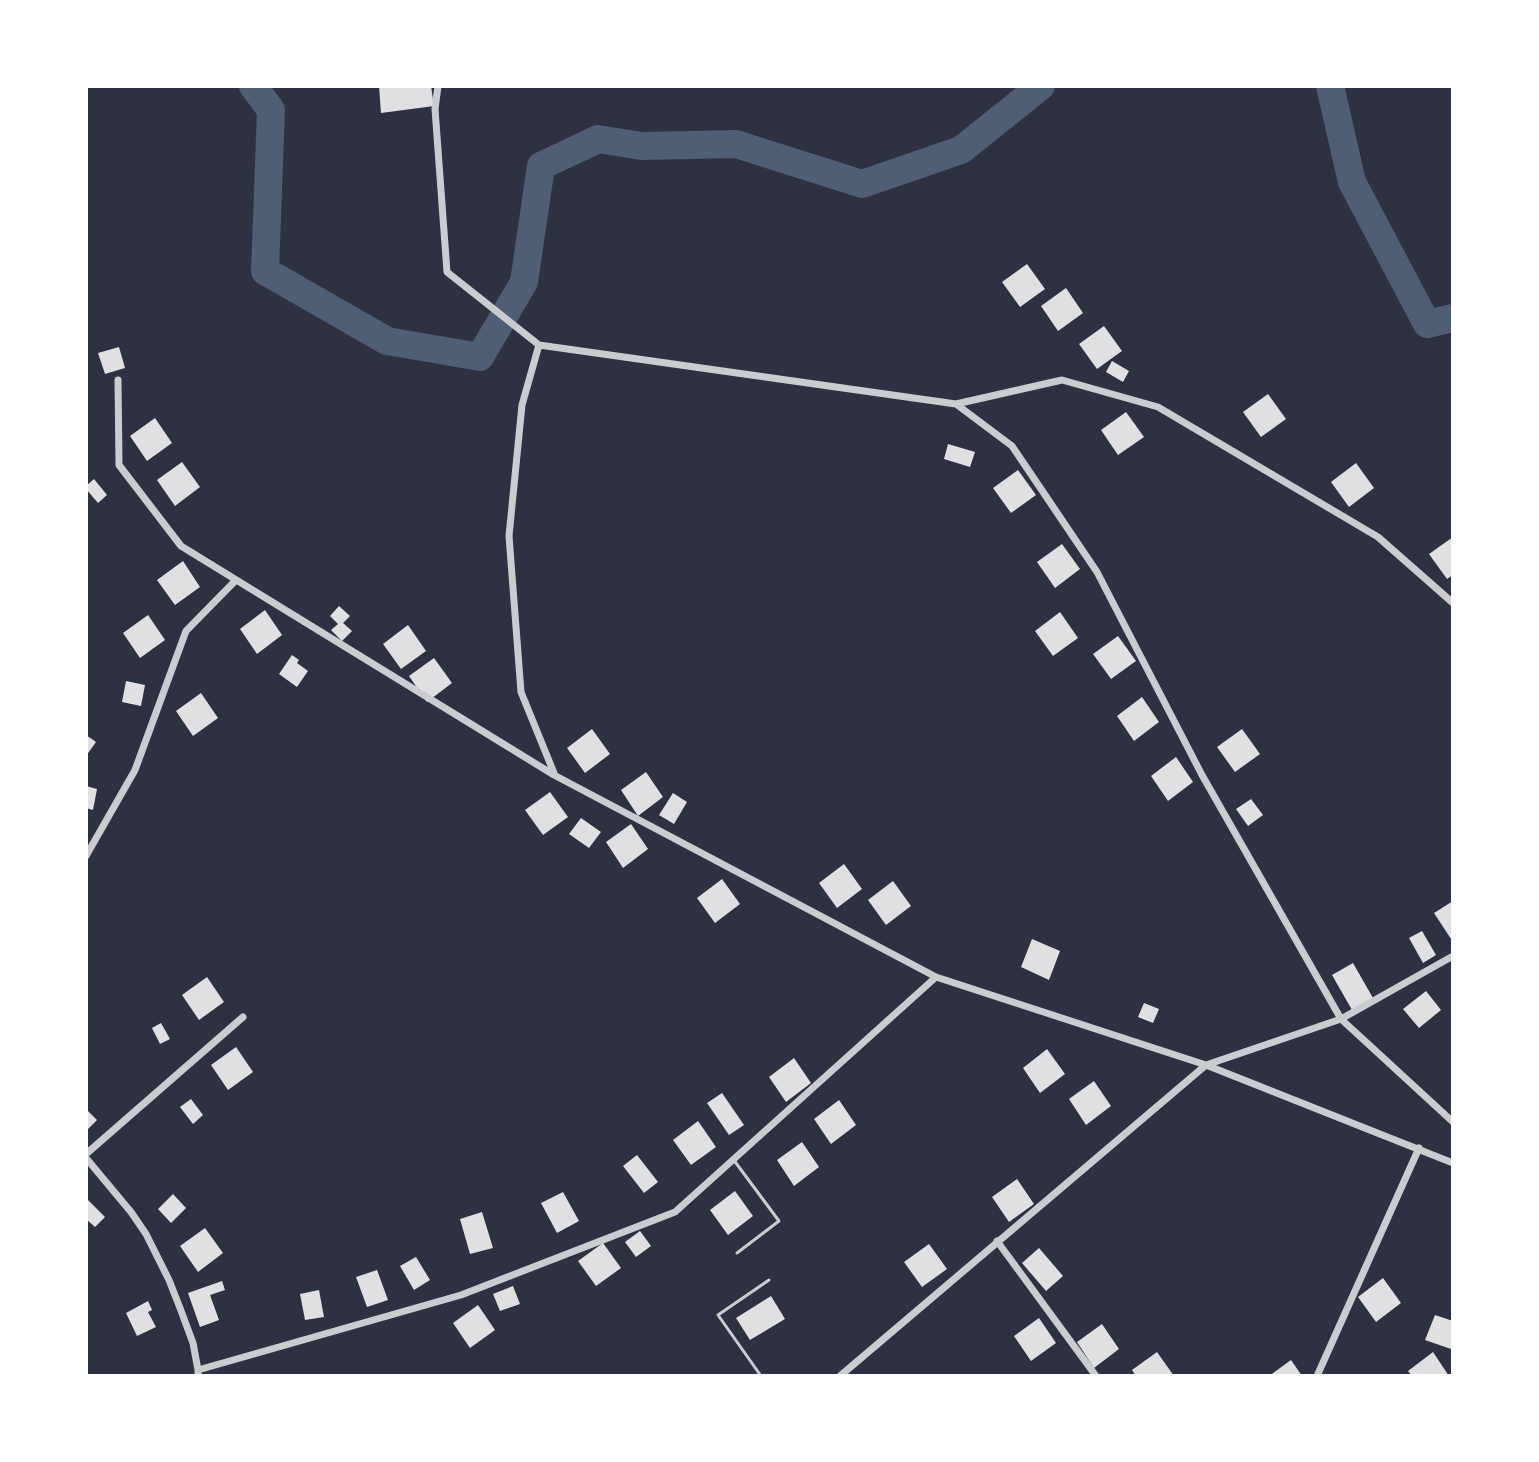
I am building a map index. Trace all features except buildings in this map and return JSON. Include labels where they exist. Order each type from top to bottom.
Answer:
[{"type":"street","points":[[438,86],[435,109],[447,272],[539,345],[956,404],[1062,380],[1158,407],[1378,537],[1453,603]]},
{"type":"street","points":[[539,345],[522,405],[509,536],[521,692],[554,775]]},
{"type":"street","points":[[118,380],[119,465],[181,546],[554,775],[936,977],[1206,1065],[1453,1163]]},
{"type":"street","points":[[956,404],[1012,446],[1097,572],[1202,775],[1341,1019],[1453,1122]]},
{"type":"street","points":[[86,856],[135,770],[186,631],[236,580]]},
{"type":"street","points":[[840,1376],[1206,1065],[1341,1019],[1453,956]]},
{"type":"street","points":[[243,1017],[86,1156],[146,1234],[180,1308],[193,1343],[198,1373],[461,1295],[675,1212],[936,977]]},
{"type":"street","points":[[1317,1376],[1419,1148]]},
{"type":"street","points":[[997,1241],[1096,1376]]},
{"type":"lane","points":[[733,1159],[779,1221],[737,1253]]},
{"type":"lane","points":[[761,1376],[718,1315],[769,1280]]},
{"type":"waterway","points":[[253,86],[271,110],[265,271],[387,341],[480,357],[524,282],[541,166],[598,139],[642,146],[736,144],[862,184],[961,150],[1041,86]]},
{"type":"waterway","points":[[1330,86],[1352,182],[1427,324],[1453,318]]}]
